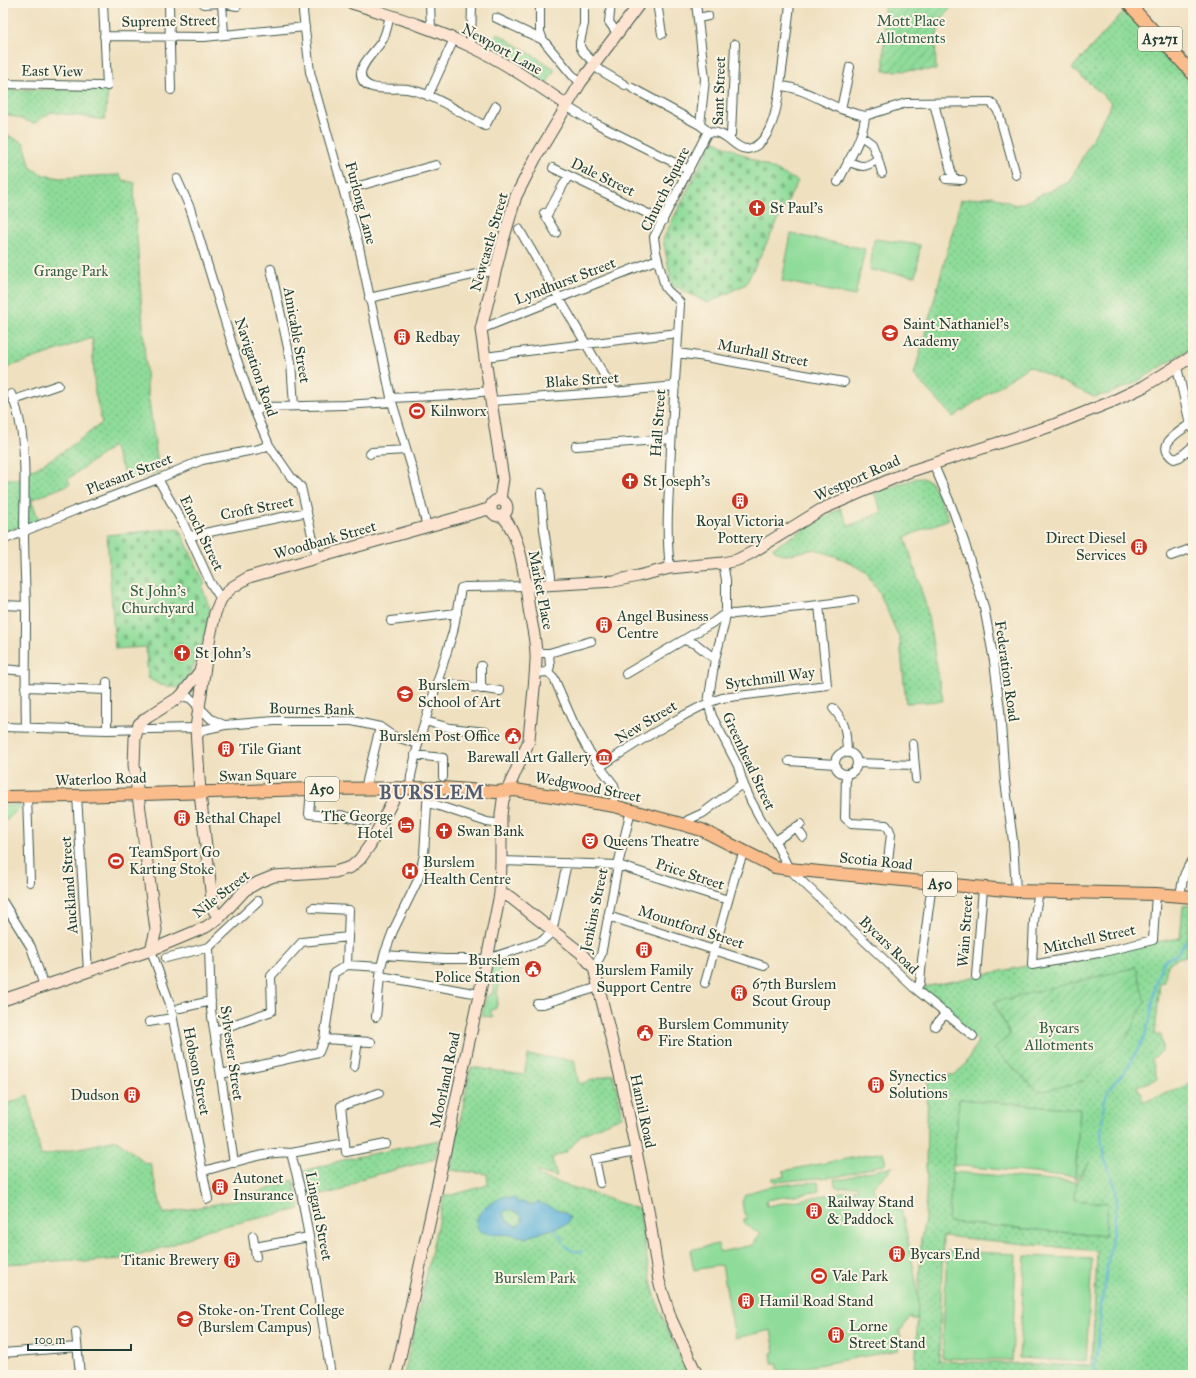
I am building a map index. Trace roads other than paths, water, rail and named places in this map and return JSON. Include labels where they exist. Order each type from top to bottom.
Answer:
[{"type":"main road","name":"Newport Lane","points":[[352,3],[373,6],[390,15],[431,29],[471,46],[535,84],[566,106]]},
{"type":"main road","name":"Newcastle Street","points":[[500,499],[503,479],[490,396],[482,328],[495,270],[516,196],[532,165],[581,82],[640,3]]},
{"type":"main road","name":"A5271","points":[[1128,3],[1193,74]]},
{"type":"main road","name":"Westport Road","points":[[526,586],[614,580],[670,568],[724,563],[737,560],[751,553],[822,509],[908,472],[1073,418],[1143,387],[1193,356]]},
{"type":"main road","points":[[500,499],[508,506],[507,512],[503,516],[495,515],[491,509],[493,502],[500,499]]},
{"type":"main road","name":"Woodbank Street","points":[[208,646],[215,613],[221,598],[231,588],[249,577],[491,509]]},
{"type":"main road","name":"Market Place","points":[[503,516],[515,538],[526,586],[535,638],[536,653],[528,744],[508,790]]},
{"type":"main road","points":[[168,943],[160,937],[156,930],[137,794],[134,765],[135,738],[139,724],[181,696],[200,671],[208,646]]},
{"type":"main road","points":[[208,646],[198,707],[196,733],[200,793],[213,909],[219,918]]},
{"type":"main road","name":"Swan Square","points":[[200,793],[311,788],[428,788],[496,792],[508,790]]},
{"type":"main road","name":"Nile Street","points":[[3,1000],[151,950],[206,927],[219,918],[245,890],[252,885],[274,876],[335,872],[351,867],[360,859],[370,846],[381,827],[395,796],[404,788]]},
{"type":"main road","name":"Wedgwood Street","points":[[508,790],[614,806],[684,826]]},
{"type":"main road","name":"Moorland Road","points":[[396,1375],[500,894],[502,861],[501,824],[503,800],[508,790]]},
{"type":"main road","name":"Waterloo Road","points":[[3,797],[200,793]]},
{"type":"main road","name":"Scotia Road","points":[[684,826],[702,830],[775,867],[1016,891],[1039,890],[1180,895],[1193,897]]},
{"type":"main road","name":"Hamil Road","points":[[500,894],[510,897],[549,936],[581,953],[594,968],[622,1083],[648,1209],[659,1282],[671,1319],[697,1375]]},
{"type":"main road","points":[[151,950],[156,930]]},
{"type":"street","points":[[103,3],[104,36]]},
{"type":"street","points":[[169,3],[171,90]]},
{"type":"street","points":[[204,4],[221,3],[237,6]]},
{"type":"street","points":[[221,3],[224,34]]},
{"type":"street","name":"Furlong Lane","points":[[304,3],[303,12],[310,72],[358,242],[391,400],[412,468],[427,527]]},
{"type":"street","points":[[430,3],[431,29]]},
{"type":"street","points":[[471,46],[472,3]]},
{"type":"street","points":[[540,3],[540,32],[543,40],[572,75],[581,82]]},
{"type":"street","points":[[584,3],[584,24],[580,46],[583,52],[594,64],[628,86],[700,125],[709,132],[720,133],[729,138],[739,147],[746,149],[760,144],[769,131],[776,110],[790,3]]},
{"type":"street","points":[[611,3],[609,22],[617,33]]},
{"type":"street","points":[[657,3],[662,34]]},
{"type":"street","points":[[696,3],[705,79],[700,125]]},
{"type":"street","points":[[390,15],[387,31],[382,40],[366,60],[361,75],[366,84],[372,88],[415,90],[485,126],[496,106]]},
{"type":"street","points":[[698,18],[708,16]]},
{"type":"street","points":[[496,18],[543,40]]},
{"type":"street","name":"Supreme Street","points":[[104,36],[204,37],[305,26]]},
{"type":"street","name":"East View","points":[[3,84],[103,86],[104,36]]},
{"type":"street","points":[[428,96],[454,39]]},
{"type":"street","name":"Sant Street","points":[[729,138],[731,134],[734,44]]},
{"type":"street","points":[[841,109],[851,72]]},
{"type":"street","points":[[780,86],[787,86],[841,109],[865,116],[906,103],[990,102],[998,111],[1012,171]]},
{"type":"street","points":[[641,104],[646,96]]},
{"type":"street","points":[[934,103],[949,179],[962,180]]},
{"type":"street","points":[[566,106],[592,121],[688,170]]},
{"type":"street","points":[[838,182],[861,136],[865,116]]},
{"type":"street","name":"Church Square","points":[[680,303],[678,299],[665,288],[654,237],[706,135],[709,132]]},
{"type":"street","points":[[861,136],[872,144],[882,173]]},
{"type":"street","points":[[848,161],[863,167],[878,159]]},
{"type":"street","points":[[344,190],[430,164]]},
{"type":"street","name":"Dale Street","points":[[553,168],[662,221]]},
{"type":"street","points":[[556,234],[545,215],[568,176]]},
{"type":"street","name":"Navigation Road","points":[[177,179],[190,208],[236,357],[255,412],[269,445],[291,477],[301,487],[317,557]]},
{"type":"street","points":[[519,229],[614,392]]},
{"type":"street","name":"Lyndhurst Street","points":[[482,328],[658,259]]},
{"type":"street","name":"Amicable Street","points":[[271,269],[291,362],[294,406]]},
{"type":"street","points":[[369,298],[495,270]]},
{"type":"street","name":"Hall Street","points":[[670,568],[667,541],[671,439],[680,303]]},
{"type":"street","points":[[485,357],[678,333]]},
{"type":"street","name":"Murhall Street","points":[[677,353],[706,356],[844,382]]},
{"type":"street","points":[[1177,367],[1192,426],[1168,441],[1166,451],[1168,455],[1174,459],[1180,457],[1193,446]]},
{"type":"street","points":[[26,727],[24,481],[21,424],[13,397],[58,385]]},
{"type":"street","name":"Blake Street","points":[[255,412],[263,407],[344,405],[454,395],[490,396],[614,392],[675,386]]},
{"type":"street","points":[[576,446],[671,439]]},
{"type":"street","name":"Pleasant Street","points":[[3,540],[158,479],[202,460],[259,449],[269,445]]},
{"type":"street","points":[[370,454],[372,452],[406,450]]},
{"type":"street","name":"Federation Road","points":[[933,463],[951,505],[964,541],[985,615],[994,661],[1000,710],[1005,781],[1013,841],[1016,891]]},
{"type":"street","name":"Enoch Street","points":[[158,479],[190,536],[210,582],[221,598]]},
{"type":"street","points":[[541,493],[544,529],[551,576],[550,585]]},
{"type":"street","name":"Croft Street","points":[[190,536],[307,512]]},
{"type":"street","points":[[1171,556],[1193,548]]},
{"type":"street","name":"Greenhead Street","points":[[724,563],[726,580],[726,613],[715,659],[708,703],[712,716],[738,766],[743,783],[763,823],[775,841],[790,869]]},
{"type":"street","points":[[404,788],[411,776],[422,730],[453,632],[461,588],[526,586]]},
{"type":"street","points":[[632,673],[726,613],[734,614],[854,600]]},
{"type":"street","points":[[3,605],[26,606]]},
{"type":"street","name":"Sytchmill Way","points":[[708,703],[722,698],[827,685],[819,605]]},
{"type":"street","points":[[394,623],[457,613]]},
{"type":"street","points":[[684,640],[696,644],[715,659]]},
{"type":"street","points":[[536,653],[549,652],[591,641]]},
{"type":"street","points":[[548,672],[550,666],[549,652]]},
{"type":"street","points":[[481,666],[481,689]]},
{"type":"street","points":[[3,669],[25,670]]},
{"type":"street","points":[[535,673],[548,672],[554,678],[574,724],[587,748],[614,785],[616,791],[614,806]]},
{"type":"street","points":[[437,682],[500,691]]},
{"type":"street","points":[[25,687],[107,686],[107,730]]},
{"type":"street","points":[[181,696],[190,698],[211,719],[225,725]]},
{"type":"street","name":"New Street","points":[[600,767],[696,708],[708,703]]},
{"type":"street","points":[[833,708],[841,719],[846,731],[847,753]]},
{"type":"street","name":"Bournes Bank","points":[[196,733],[202,730],[225,725],[275,721],[352,721],[380,727],[393,736],[418,744]]},
{"type":"street","points":[[425,721],[450,728],[486,732]]},
{"type":"street","points":[[3,727],[107,730],[137,728],[196,733]]},
{"type":"street","points":[[365,788],[380,727]]},
{"type":"street","points":[[913,744],[916,779]]},
{"type":"street","points":[[847,753],[853,754],[856,757],[857,767],[853,772],[846,774],[838,771],[835,764],[838,756],[847,753]]},
{"type":"street","points":[[415,755],[443,758],[443,777]]},
{"type":"street","points":[[789,761],[835,764]]},
{"type":"street","points":[[857,763],[914,765]]},
{"type":"street","points":[[846,774],[845,818],[851,823],[886,825],[889,829],[890,834],[886,879]]},
{"type":"street","points":[[684,826],[688,820],[703,813],[743,783]]},
{"type":"street","points":[[311,788],[308,814],[336,817],[341,816],[367,822]]},
{"type":"street","points":[[376,1016],[381,967],[384,956],[393,931],[418,880],[424,855],[428,788]]},
{"type":"street","name":"Auckland Street","points":[[77,796],[88,971]]},
{"type":"street","points":[[27,797],[30,882]]},
{"type":"street","points":[[428,803],[487,822],[501,824]]},
{"type":"street","name":"Jenkins Street","points":[[594,968],[601,955],[618,866],[631,810]]},
{"type":"street","points":[[775,841],[800,825],[803,837]]},
{"type":"street","points":[[705,983],[735,876],[744,851]]},
{"type":"street","points":[[1180,895],[1186,867],[1193,860]]},
{"type":"street","name":"Price Street","points":[[502,861],[618,866],[728,900]]},
{"type":"street","points":[[384,956],[487,959],[549,936],[567,863]]},
{"type":"street","name":"Bycars Road","points":[[790,869],[913,987],[973,1036]]},
{"type":"street","points":[[913,987],[918,986],[920,983],[932,883]]},
{"type":"street","name":"Wain Street","points":[[976,976],[983,888]]},
{"type":"street","name":"Mitchell Street","points":[[1039,890],[1034,921],[1032,965],[1104,952],[1153,940],[1156,894]]},
{"type":"street","points":[[166,958],[209,947],[258,901]]},
{"type":"street","points":[[3,902],[31,947],[44,986]]},
{"type":"street","points":[[313,908],[349,910],[347,965]]},
{"type":"street","name":"Mountford Street","points":[[608,916],[764,966]]},
{"type":"street","points":[[215,1031],[272,1010],[271,976],[302,942],[348,937]]},
{"type":"street","name":"Sylvester Street","points":[[209,947],[212,1010],[234,1163]]},
{"type":"street","name":"Hobson Street","points":[[151,950],[165,988],[172,1018],[208,1199]]},
{"type":"street","points":[[221,1074],[320,1052],[324,1039],[334,973],[347,965],[381,967]]},
{"type":"street","points":[[380,976],[479,994]]},
{"type":"street","points":[[537,1004],[543,1004],[599,987]]},
{"type":"street","points":[[180,1008],[211,1001]]},
{"type":"street","points":[[935,1026],[944,1012]]},
{"type":"street","points":[[149,1022],[172,1018]]},
{"type":"street","points":[[324,1039],[371,1042]]},
{"type":"street","points":[[354,1066],[358,1041]]},
{"type":"street","points":[[379,1094],[341,1106],[344,1143],[346,1152],[386,1144]]},
{"type":"street","points":[[203,1171],[283,1152],[291,1153],[344,1143]]},
{"type":"street","points":[[600,1183],[595,1159],[636,1151]]},
{"type":"street","name":"Lingard Street","points":[[291,1153],[301,1192],[332,1375]]},
{"type":"street","points":[[253,1236],[256,1257]]},
{"type":"street","points":[[255,1246],[309,1236]]},
{"type":"street","points":[[76,1332],[80,1375]]},
{"type":"street","points":[[3,1353],[77,1347]]},
{"type":"water","points":[[505,1196],[515,1198],[517,1202],[529,1204],[538,1202],[566,1213],[570,1218],[567,1224],[525,1238],[514,1235],[491,1234],[480,1231],[477,1225],[479,1214],[500,1198]],"holes":[[[508,1210],[518,1213],[521,1216],[522,1222],[517,1226],[507,1221],[503,1214]]]},
{"type":"waterway","points":[[1094,1375],[1100,1314],[1117,1204],[1115,1186],[1105,1160],[1102,1144],[1101,1133],[1104,1104],[1107,1093],[1126,1070],[1145,1036],[1150,1019],[1156,983],[1164,961],[1177,954],[1186,941]]},
{"type":"waterway","points":[[553,1228],[556,1232]]},
{"type":"waterway","points":[[558,1234],[563,1239],[563,1242]]},
{"type":"waterway","points":[[565,1245],[569,1249]]},
{"type":"waterway","points":[[571,1250],[579,1252],[582,1251]]},
{"type":"place","name":"St Paul's","points":[[757,208]]},
{"type":"place","name":"Saint Nathaniel's Academy","points":[[890,333]]},
{"type":"place","name":"Redbay","points":[[402,337]]},
{"type":"place","name":"Kilnworx","points":[[417,411]]},
{"type":"place","name":"St Joseph's","points":[[630,481]]},
{"type":"place","name":"Royal Victoria Pottery","points":[[740,501]]},
{"type":"place","name":"Direct Diesel Services","points":[[1139,547]]},
{"type":"place","name":"Angel Business Centre","points":[[604,625]]},
{"type":"place","name":"St John's","points":[[182,653]]},
{"type":"place","name":"Burslem School of Art","points":[[405,694]]},
{"type":"place","name":"Burslem Post Office","points":[[513,736]]},
{"type":"place","name":"Tile Giant","points":[[226,749]]},
{"type":"place","name":"Barewall Art Gallery","points":[[604,757]]},
{"type":"place","name":"Bethal Chapel","points":[[182,818]]},
{"type":"place","name":"The George Hotel","points":[[406,825]]},
{"type":"place","name":"Swan Bank","points":[[444,831]]},
{"type":"place","name":"Queens Theatre","points":[[590,841]]},
{"type":"place","name":"TeamSport Go Karting Stoke","points":[[116,861]]},
{"type":"place","name":"Burslem Health Centre","points":[[410,871]]},
{"type":"place","name":"Burslem Family Support Centre","points":[[644,950]]},
{"type":"place","name":"Burslem Police Station","points":[[533,969]]},
{"type":"place","name":"67th Burslem Scout Group","points":[[739,993]]},
{"type":"place","name":"Burslem Community Fire Station","points":[[645,1033]]},
{"type":"place","name":"Synectics Solutions","points":[[876,1085]]},
{"type":"place","name":"Dudson","points":[[132,1095]]},
{"type":"place","name":"Autonet Insurance","points":[[220,1187]]},
{"type":"place","name":"Railway Stand & Paddock","points":[[814,1211]]},
{"type":"place","name":"Bycars End","points":[[897,1254]]},
{"type":"place","name":"Titanic Brewery","points":[[232,1260]]},
{"type":"place","name":"Vale Park","points":[[819,1276]]},
{"type":"place","name":"Hamil Road Stand","points":[[746,1301]]},
{"type":"place","name":"Stoke-on-Trent College (Burslem Campus)","points":[[185,1319]]},
{"type":"place","name":"Lorne Street Stand","points":[[836,1335]]},
{"type":"district","name":"BURSLEM","points":[[432,792]]},
{"type":"park label","name":"Mott Place Allotments","points":[[911,30]]},
{"type":"park label","name":"Grange Park","points":[[71,271]]},
{"type":"park label","name":"St John's Churchyard","points":[[158,600]]},
{"type":"park label","name":"Bycars Allotments","points":[[1059,1036]]},
{"type":"park label","name":"Burslem Park","points":[[535,1278]]}]
